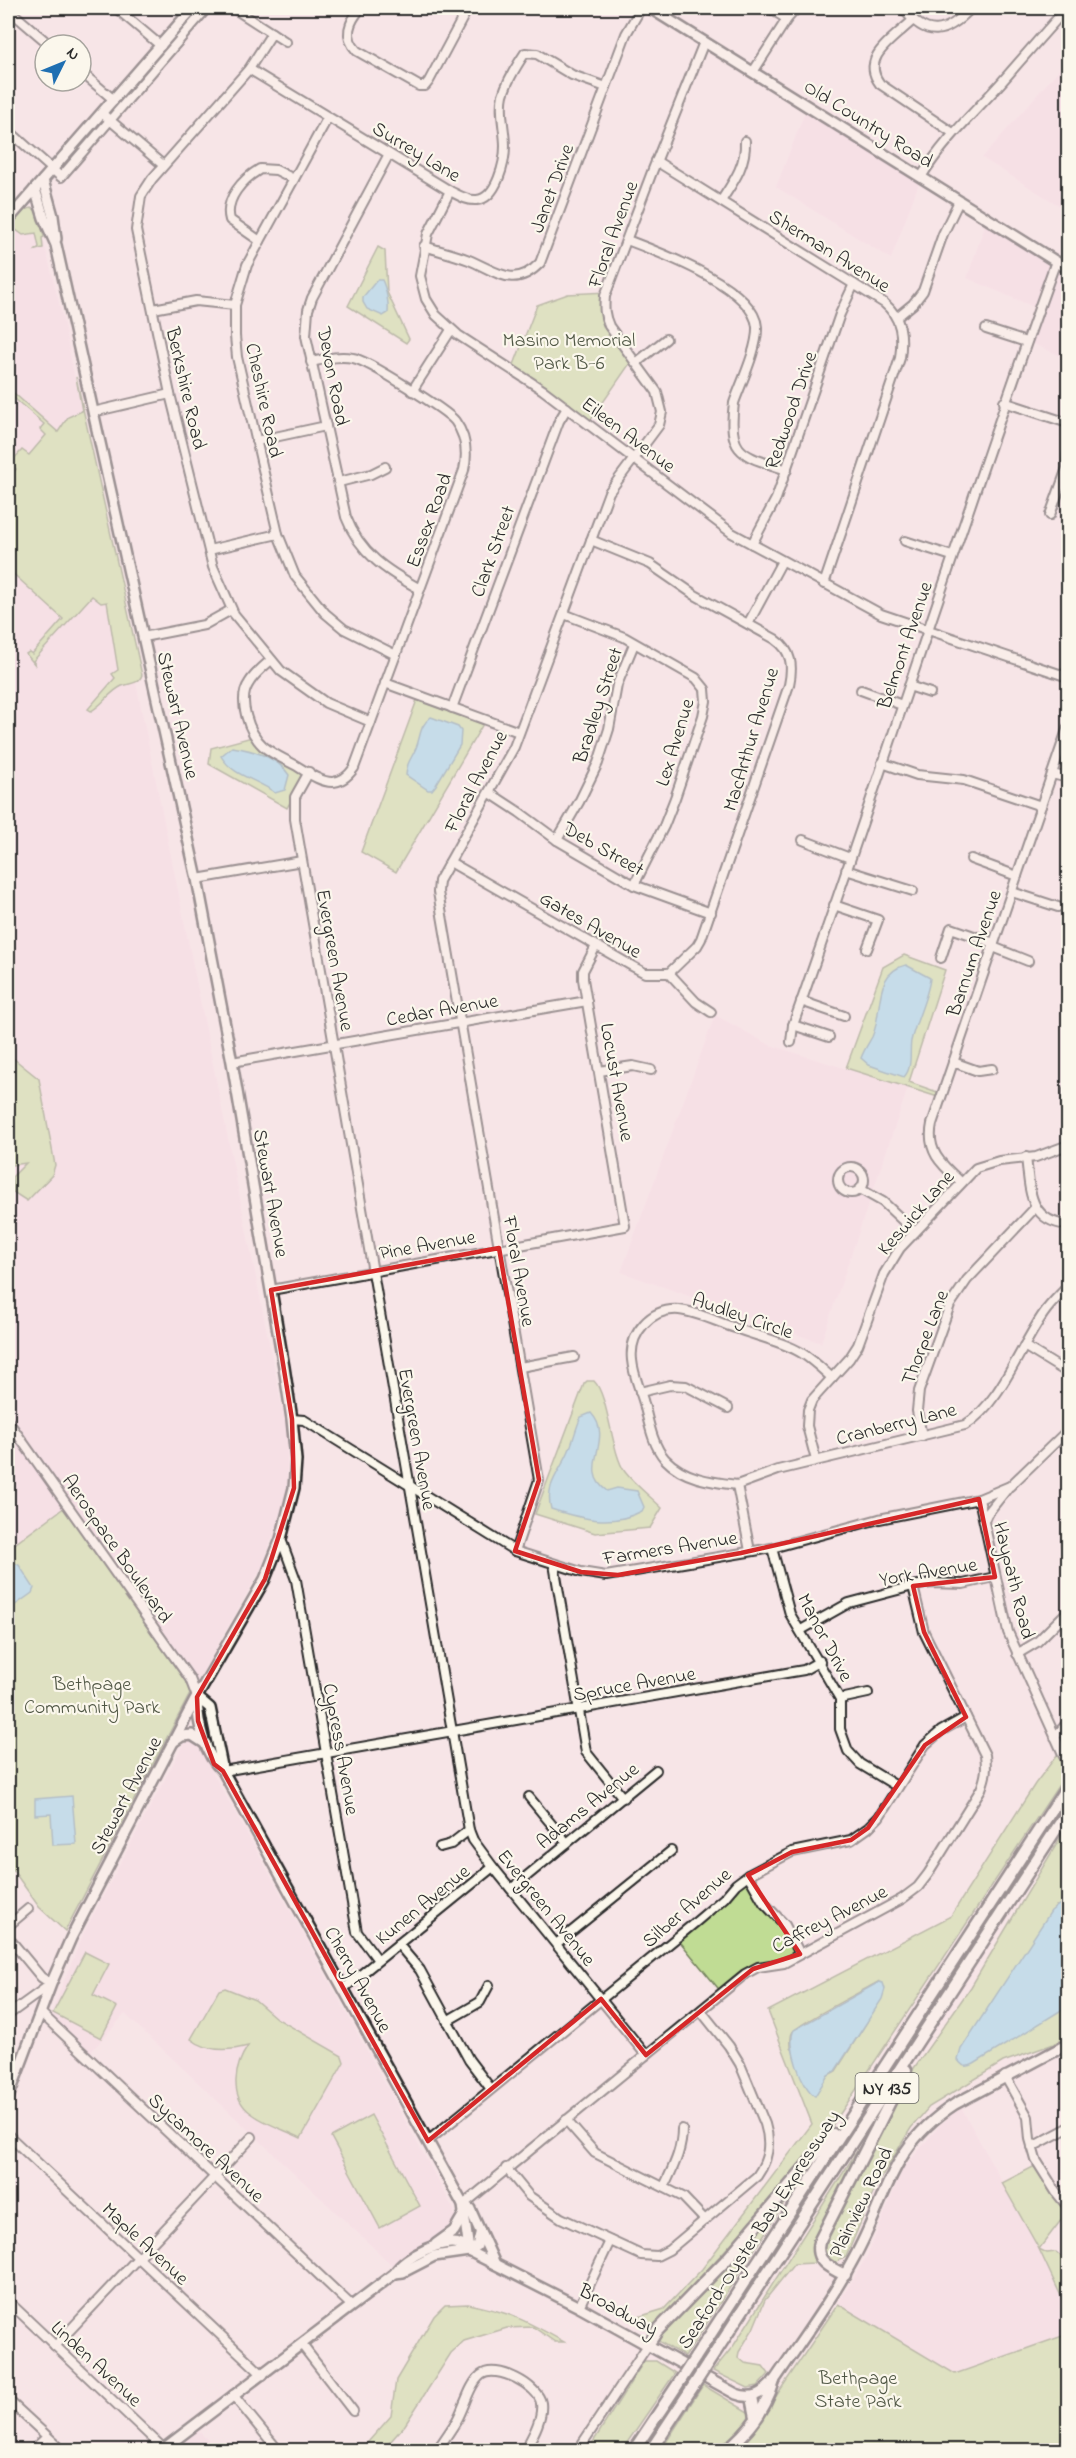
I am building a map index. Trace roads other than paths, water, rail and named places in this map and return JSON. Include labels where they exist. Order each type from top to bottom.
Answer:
[{"type":"highway","name":"Seaford-Oyster Bay Expressway","points":[[634,2451],[1068,1785]]},
{"type":"highway","name":"Seaford-Oyster Bay Expressway","points":[[651,2451],[1068,1811]]},
{"type":"highway","points":[[845,2275],[823,2263],[818,2251],[819,2242],[928,2025]]},
{"type":"highway","points":[[648,2345],[657,2331],[750,2232],[866,2095]]},
{"type":"highway","points":[[726,2451],[746,2431],[768,2402],[774,2381]]},
{"type":"highway","points":[[752,2397],[756,2417]]},
{"type":"main road","points":[[8,220],[11,208],[35,189],[105,117],[114,100],[193,8]]},
{"type":"main road","name":"Old Country Road","points":[[650,8],[1068,269]]},
{"type":"main road","name":"Stewart Avenue","points":[[8,2098],[71,1938],[197,1696],[266,1578],[281,1539],[294,1488],[296,1460],[292,1419],[271,1290],[232,1062],[197,879],[56,245],[53,216],[43,180]]},
{"type":"main road","name":"Stewart Avenue","points":[[35,189],[56,245]]},
{"type":"main road","name":"Cherry Avenue","points":[[197,1696],[198,1721],[214,1764],[223,1771]]},
{"type":"main road","name":"Cherry Avenue","points":[[197,1696],[210,1708],[223,1771],[428,2141],[463,2209],[469,2251]]},
{"type":"main road","points":[[174,1742],[182,1736],[192,1735],[208,1746]]},
{"type":"main road","name":"Plainview Road","points":[[752,2397],[764,2392],[774,2381],[845,2275],[856,2256],[894,2168],[906,2149],[938,2115],[1005,2076],[1068,2044]]},
{"type":"main road","points":[[431,2247],[454,2231],[463,2209]]},
{"type":"main road","name":"Cherry Avenue","points":[[463,2209],[470,2209],[495,2264]]},
{"type":"main road","points":[[469,2251],[477,2246],[480,2234]]},
{"type":"main road","name":"Broadway","points":[[163,2450],[395,2273],[399,2265],[431,2247],[449,2244],[462,2245],[469,2251],[579,2307],[736,2394],[752,2397]]},
{"type":"main road","name":"Broadway","points":[[395,2273],[403,2272],[434,2256],[469,2251]]},
{"type":"street","points":[[116,8],[160,46]]},
{"type":"street","points":[[163,165],[105,117],[207,8]]},
{"type":"street","points":[[232,8],[286,42]]},
{"type":"street","points":[[361,8],[349,26],[348,39],[357,51],[408,81],[422,86],[429,81],[468,8]]},
{"type":"street","name":"Janet Drive","points":[[424,246],[466,259],[505,277],[520,276],[533,269],[544,256],[626,34],[641,8]]},
{"type":"street","points":[[769,8],[787,19]]},
{"type":"street","points":[[753,72],[787,19],[798,8]]},
{"type":"street","points":[[903,8],[913,20],[925,28],[948,28],[958,22],[971,8]]},
{"type":"street","points":[[921,177],[940,148],[1067,8]]},
{"type":"street","points":[[8,9],[36,33]]},
{"type":"street","points":[[913,20],[875,57],[872,71],[880,84],[953,133]]},
{"type":"street","name":"Berkshire Road","points":[[272,33],[249,69],[163,165],[141,196],[137,210],[136,230],[170,394],[213,567],[231,610],[272,660],[307,691],[326,703],[371,722]]},
{"type":"street","name":"Floral Avenue","points":[[515,1551],[539,1480],[438,892],[439,881],[510,758],[609,492],[659,425],[662,412],[661,401],[604,316],[605,296],[704,42]]},
{"type":"street","name":"Surrey Lane","points":[[249,69],[450,191],[474,201],[484,198],[493,189],[504,158],[505,141],[501,111],[503,94],[525,53],[537,54],[572,75],[606,87]]},
{"type":"street","points":[[93,82],[114,100]]},
{"type":"street","name":"Cheshire Road","points":[[328,117],[248,265],[236,305],[237,357],[278,534],[295,576],[325,613],[356,636],[396,654]]},
{"type":"street","points":[[8,130],[52,170]]},
{"type":"street","points":[[721,201],[742,168],[746,155],[745,141]]},
{"type":"street","name":"Devon Road","points":[[389,154],[312,298],[308,310],[306,336],[346,517],[351,530],[376,563],[420,589]]},
{"type":"street","name":"Sherman Avenue","points":[[656,161],[884,303],[897,317],[901,331],[900,358],[824,584]]},
{"type":"street","points":[[260,241],[230,220],[228,206],[230,200],[248,177],[260,168],[276,170],[294,179]]},
{"type":"street","name":"Eileen Avenue","points":[[450,191],[428,234],[420,276],[426,299],[436,315],[451,330],[567,408],[725,528],[782,561],[881,614],[1068,677]]},
{"type":"street","points":[[897,317],[913,304],[923,291],[943,234],[959,201]]},
{"type":"street","points":[[627,240],[684,262],[747,303],[755,318],[757,332],[734,403],[734,441],[745,455],[787,470]]},
{"type":"street","name":"Belmont Avenue","points":[[791,1041],[793,1025],[801,1001],[1004,402],[1056,261]]},
{"type":"street","name":"Redwood Drive","points":[[752,544],[776,500],[840,314],[854,284]]},
{"type":"street","points":[[153,309],[196,301],[236,305]]},
{"type":"street","points":[[986,329],[1026,342]]},
{"type":"street","points":[[412,391],[451,330]]},
{"type":"street","points":[[636,363],[666,339]]},
{"type":"street","name":"Essex Road","points":[[309,772],[324,781],[334,782],[343,779],[354,768],[464,470],[467,451],[463,435],[455,422],[412,391],[362,360],[351,357],[312,362]]},
{"type":"street","points":[[93,412],[170,394]]},
{"type":"street","points":[[1004,402],[1068,423]]},
{"type":"street","name":"Clark Street","points":[[452,708],[559,421],[567,408]]},
{"type":"street","points":[[256,441],[326,426]]},
{"type":"street","points":[[1050,515],[1067,468],[1068,454]]},
{"type":"street","points":[[339,482],[385,468]]},
{"type":"street","points":[[209,550],[278,534]]},
{"type":"street","name":"MacArthur Avenue","points":[[591,540],[650,564],[695,595],[776,639],[786,648],[791,662],[791,674],[711,913],[697,946],[669,974]]},
{"type":"street","points":[[904,541],[952,556]]},
{"type":"street","points":[[748,624],[782,561]]},
{"type":"street","points":[[143,637],[204,625],[231,610]]},
{"type":"street","name":"Lex Avenue","points":[[564,614],[607,630],[634,644],[696,678],[705,689],[706,701],[664,826],[634,885]]},
{"type":"street","name":"Bradley Street","points":[[557,840],[598,763],[609,729],[616,685],[634,644]]},
{"type":"street","points":[[272,660],[253,677],[244,693],[251,728],[264,746],[309,772]]},
{"type":"street","points":[[385,683],[519,732]]},
{"type":"street","points":[[909,686],[930,693]]},
{"type":"street","points":[[861,690],[902,705]]},
{"type":"street","name":"Barnum Avenue","points":[[961,1182],[935,1156],[930,1140],[932,1124],[1068,727]]},
{"type":"street","points":[[882,763],[917,775],[964,780],[1041,806]]},
{"type":"street","name":"Evergreen Avenue","points":[[309,772],[295,797],[294,807],[302,861],[469,1830],[473,1840],[493,1867],[646,2055]]},
{"type":"street","points":[[1052,774],[1068,778]]},
{"type":"street","name":"Deb Street","points":[[490,793],[557,840],[634,885],[711,913]]},
{"type":"street","points":[[803,840],[850,858]]},
{"type":"street","points":[[971,860],[1017,876]]},
{"type":"street","points":[[197,879],[302,861]]},
{"type":"street","name":"Gates Avenue","points":[[450,862],[645,973],[669,974]]},
{"type":"street","points":[[846,870],[913,891]]},
{"type":"street","points":[[1012,892],[1058,907]]},
{"type":"street","points":[[834,905],[878,920],[867,949]]},
{"type":"street","points":[[941,958],[951,928],[1028,961]]},
{"type":"street","name":"Locust Avenue","points":[[596,946],[583,970],[626,1226]]},
{"type":"street","points":[[669,974],[696,1002],[711,1012]]},
{"type":"street","name":"Cedar Avenue","points":[[232,1062],[587,1001]]},
{"type":"street","points":[[801,1001],[844,1016]]},
{"type":"street","points":[[793,1025],[829,1037]]},
{"type":"street","points":[[953,1062],[978,1071],[992,1069]]},
{"type":"street","points":[[599,1071],[636,1066],[651,1070]]},
{"type":"street","points":[[1068,1090],[1066,1109],[1068,1118]]},
{"type":"street","name":"Keswick Lane","points":[[816,1461],[807,1426],[808,1410],[812,1400],[858,1345],[891,1261],[961,1182],[984,1164],[1036,1156],[1068,1145]]},
{"type":"street","points":[[1026,1157],[1030,1192],[1035,1208],[1055,1223],[1068,1225]]},
{"type":"street","points":[[860,1189],[883,1202],[915,1232]]},
{"type":"street","name":"Thorpe Lane","points":[[922,1436],[917,1411],[919,1391],[950,1305],[967,1280],[1035,1208]]},
{"type":"street","name":"Pine Avenue","points":[[271,1290],[626,1226]]},
{"type":"street","name":"Cranberry Lane","points":[[737,1485],[778,1470],[954,1429],[975,1419],[992,1400],[1045,1311],[1068,1286]]},
{"type":"street","name":"Audley Circle","points":[[737,1485],[696,1478],[675,1468],[665,1459],[654,1439],[632,1363],[634,1340],[648,1319],[660,1312],[671,1310],[690,1312],[794,1349],[832,1378]]},
{"type":"street","points":[[1023,1346],[1068,1373]]},
{"type":"street","points":[[520,1367],[574,1357]]},
{"type":"street","points":[[640,1392],[670,1385],[686,1386],[728,1408]]},
{"type":"street","name":"Farmers Avenue","points":[[292,1419],[304,1420],[515,1551],[554,1564],[606,1576],[772,1548],[879,1519],[979,1499],[1010,1486]]},
{"type":"street","name":"Aerospace Boulevard","points":[[8,1421],[190,1679],[197,1696]]},
{"type":"street","points":[[984,1522],[987,1514],[1010,1486],[1068,1430]]},
{"type":"street","points":[[737,1485],[750,1551]]},
{"type":"street","name":"Haypath Road","points":[[979,1499],[1008,1632],[1068,1765]]},
{"type":"street","points":[[1068,1534],[1066,1543],[1068,1553]]},
{"type":"street","name":"Cypress Avenue","points":[[281,1539],[296,1580],[357,1932],[378,1960]]},
{"type":"street","name":"Manor Drive","points":[[772,1548],[788,1607],[840,1699],[840,1729],[848,1751],[860,1764],[898,1787]]},
{"type":"street","points":[[554,1564],[587,1755],[623,1798]]},
{"type":"street","name":"York Avenue","points":[[801,1630],[849,1603],[913,1586],[931,1583],[963,1584],[995,1577]]},
{"type":"street","name":"Caffrey Avenue","points":[[463,2209],[506,2168],[753,1969],[784,1963],[902,1899],[918,1887],[928,1874],[981,1789],[986,1775],[985,1755],[924,1632],[913,1586]]},
{"type":"street","points":[[1017,1653],[1038,1642],[1068,1611]]},
{"type":"street","name":"Spruce Avenue","points":[[223,1771],[804,1670],[820,1661]]},
{"type":"street","points":[[840,1699],[868,1693]]},
{"type":"street","name":"Silber Avenue","points":[[428,2141],[715,1906],[748,1875],[792,1852],[832,1845],[859,1835],[879,1817],[925,1745],[941,1731],[966,1718]]},
{"type":"street","points":[[1055,1737],[1068,1722]]},
{"type":"street","name":"Adams Avenue","points":[[511,1889],[656,1770]]},
{"type":"street","points":[[529,1797],[567,1843]]},
{"type":"street","points":[[440,1847],[451,1844],[469,1830]]},
{"type":"street","points":[[556,1944],[671,1851]]},
{"type":"street","name":"Kunen Avenue","points":[[343,1989],[493,1867]]},
{"type":"street","points":[[748,1875],[764,1903],[785,1925],[800,1954]]},
{"type":"street","points":[[8,1926],[28,1909]]},
{"type":"street","points":[[8,1937],[41,1977],[51,1984],[34,1993],[8,2015]]},
{"type":"street","points":[[398,1944],[420,1970],[469,2060],[491,2089]]},
{"type":"street","points":[[447,2021],[480,2002],[489,1985]]},
{"type":"street","points":[[506,2168],[529,2196],[543,2208],[641,2255],[657,2256],[669,2250],[758,2176],[766,2161],[769,2141],[765,2124],[740,2064],[729,2046],[701,2011]]},
{"type":"street","name":"Sycamore Avenue","points":[[41,2013],[351,2306]]},
{"type":"street","points":[[1005,2076],[1028,2117],[1032,2147],[1048,2180],[1068,2207]]},
{"type":"street","points":[[566,2120],[596,2153],[683,2197],[705,2220]]},
{"type":"street","points":[[1032,2147],[1068,2128]]},
{"type":"street","points":[[664,2187],[682,2146],[682,2129]]},
{"type":"street","name":"Maple Avenue","points":[[8,2135],[263,2374]]},
{"type":"street","points":[[55,2346],[252,2137]]},
{"type":"street","points":[[579,2307],[610,2241]]},
{"type":"street","name":"Linden Avenue","points":[[8,2301],[163,2450]]},
{"type":"street","points":[[302,2345],[353,2411]]},
{"type":"street","points":[[578,2451],[648,2345]]},
{"type":"street","points":[[437,2451],[458,2419],[477,2379],[484,2373],[495,2370],[511,2376],[535,2392],[540,2399],[541,2413],[525,2451]]},
{"type":"street","points":[[233,2395],[278,2451]]},
{"type":"street","points":[[8,2400],[62,2451]]},
{"type":"street","points":[[33,2451],[47,2437]]},
{"type":"water","points":[[377,280],[382,280],[387,296],[388,313],[383,316],[367,309],[363,302],[363,297]]},
{"type":"water","points":[[431,717],[458,727],[461,731],[460,745],[436,785],[432,790],[428,790],[406,775],[408,763],[416,748],[422,728]]},
{"type":"water","points":[[232,747],[256,752],[278,763],[289,775],[285,790],[275,793],[232,769],[221,756]]},
{"type":"water","points":[[906,965],[930,978],[911,1041],[909,1069],[904,1077],[869,1065],[861,1058],[876,1027],[883,985],[895,969]]},
{"type":"water","points":[[591,1413],[598,1423],[600,1433],[595,1464],[598,1482],[607,1491],[617,1488],[637,1491],[644,1507],[642,1511],[631,1516],[597,1520],[551,1509],[549,1500],[552,1484],[567,1456],[581,1417]]},
{"type":"water","points":[[14,1563],[19,1565],[34,1588],[32,1593],[11,1608],[8,1607],[8,1566]]},
{"type":"water","points":[[72,1796],[76,1844],[53,1845],[51,1814],[35,1815],[35,1799]]},
{"type":"water","points":[[1060,1904],[1068,1910],[1068,2006],[974,2064],[963,2065],[958,2060],[961,2049],[1051,1911]]},
{"type":"water","points":[[879,1982],[883,1983],[885,1989],[882,1999],[835,2071],[828,2075],[815,2096],[805,2085],[797,2066],[792,2045],[794,2030]]},
{"type":"park label","name":"Masino Memorial Park B-6","points":[[569,350]]},
{"type":"park label","name":"Bethpage Community Park","points":[[92,1694]]},
{"type":"park label","name":"Bethpage State Park","points":[[858,2388]]}]
